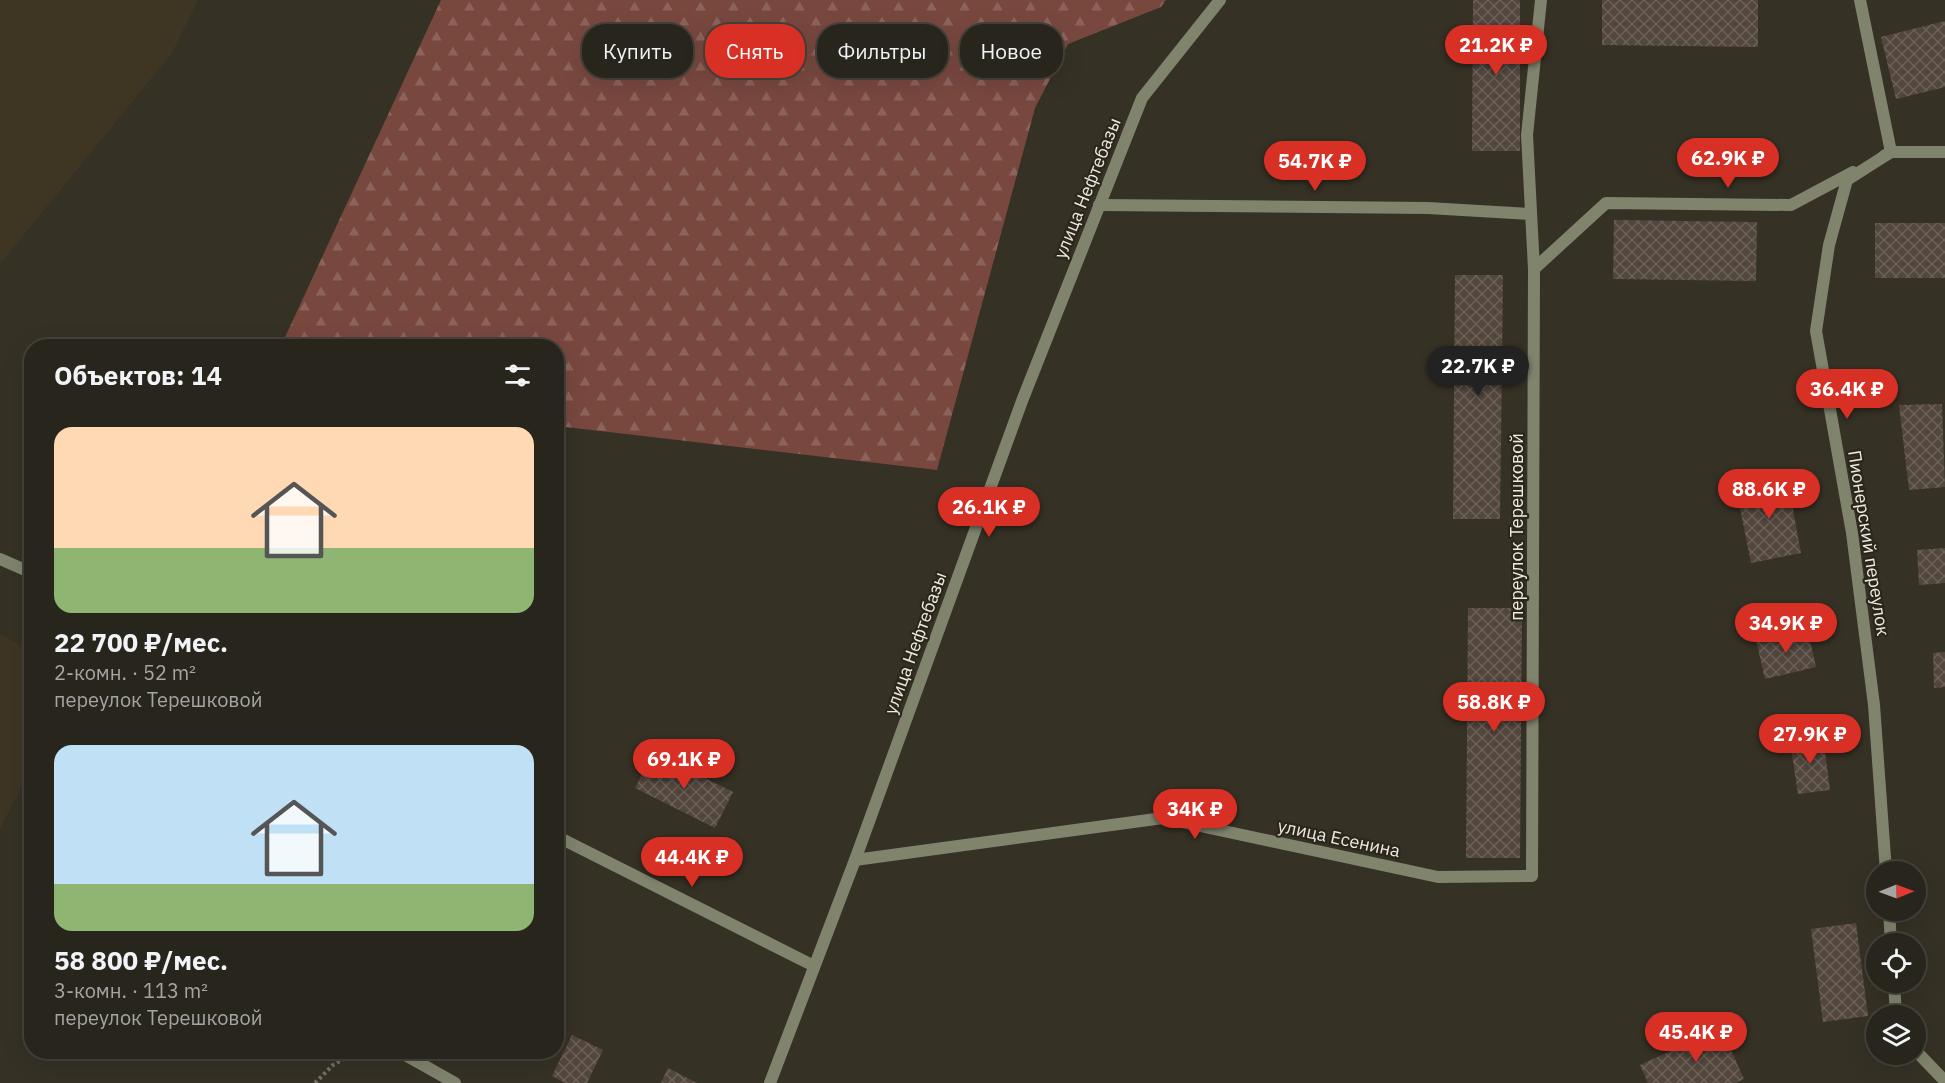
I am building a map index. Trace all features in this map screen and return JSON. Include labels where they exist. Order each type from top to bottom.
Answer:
[{"type":"street","name":"улица Нефтебазы","points":[[770,1083],[855,860],[1022,401],[1142,98],[1220,0]]},
{"type":"street","name":"переулок Терешковой","points":[[1532,876],[1534,269],[1527,135],[1541,0]]},
{"type":"street","points":[[1860,0],[1891,152]]},
{"type":"street","points":[[1534,269],[1606,202],[1791,205],[1891,152],[1945,152]]},
{"type":"street","name":"Пионерский переулок","points":[[1885,861],[1874,705],[1854,544],[1816,331],[1829,245],[1847,180],[1891,152]]},
{"type":"street","points":[[1099,205],[1428,208],[1531,214]]},
{"type":"street","points":[[0,559],[24,570]]},
{"type":"street","name":"улица Есенина","points":[[855,860],[1162,818],[1438,878],[1532,876]]},
{"type":"street","points":[[564,840],[814,966]]},
{"type":"street","points":[[412,1059],[455,1083]]},
{"type":"street","points":[[1926,1063],[1940,1079]]},
{"type":"path","points":[[315,1083],[333,1065],[344,1059]]},
{"type":"shaded area","points":[[0,0],[198,0],[172,53],[0,264]]},
{"type":"shaded area","points":[[0,634],[24,647],[24,782],[0,829]]},
{"type":"green space","points":[[441,0],[1166,0],[1161,7],[1068,44],[1063,54],[1063,24],[960,24],[960,78],[1050,78],[1035,108],[937,470],[564,427],[564,339],[284,339]]},
{"type":"building","points":[[1473,0],[1520,0],[1520,151],[1472,151]]},
{"type":"building","points":[[1602,0],[1758,0],[1758,47],[1602,45]]},
{"type":"building","points":[[1945,21],[1945,87],[1896,99],[1881,37]]},
{"type":"building","points":[[1614,220],[1757,222],[1756,281],[1613,279]]},
{"type":"building","points":[[1875,223],[1945,223],[1945,278],[1875,278]]},
{"type":"building","points":[[1455,275],[1503,275],[1500,519],[1453,519]]},
{"type":"building","points":[[1942,404],[1945,487],[1909,490],[1899,405]]},
{"type":"building","points":[[1787,478],[1801,553],[1751,563],[1736,488]]},
{"type":"building","points":[[1945,548],[1945,583],[1919,585],[1917,550]]},
{"type":"building","points":[[1468,608],[1522,608],[1520,858],[1466,858]]},
{"type":"building","points":[[1807,628],[1816,667],[1765,679],[1756,640]]},
{"type":"building","points":[[1945,652],[1945,687],[1934,688],[1933,653]]},
{"type":"building","points":[[1823,737],[1830,790],[1798,794],[1790,741]]},
{"type":"building","points":[[653,752],[733,792],[715,828],[635,788]]},
{"type":"building","points":[[1856,923],[1866,1016],[1823,1022],[1811,929]]},
{"type":"building","points":[[1721,1028],[1744,1079],[1735,1083],[1648,1083],[1640,1065]]},
{"type":"building","points":[[572,1035],[603,1050],[587,1083],[565,1083],[552,1076],[560,1059],[564,1059],[564,1051]]},
{"type":"building","points":[[668,1068],[697,1083],[661,1083]]}]
